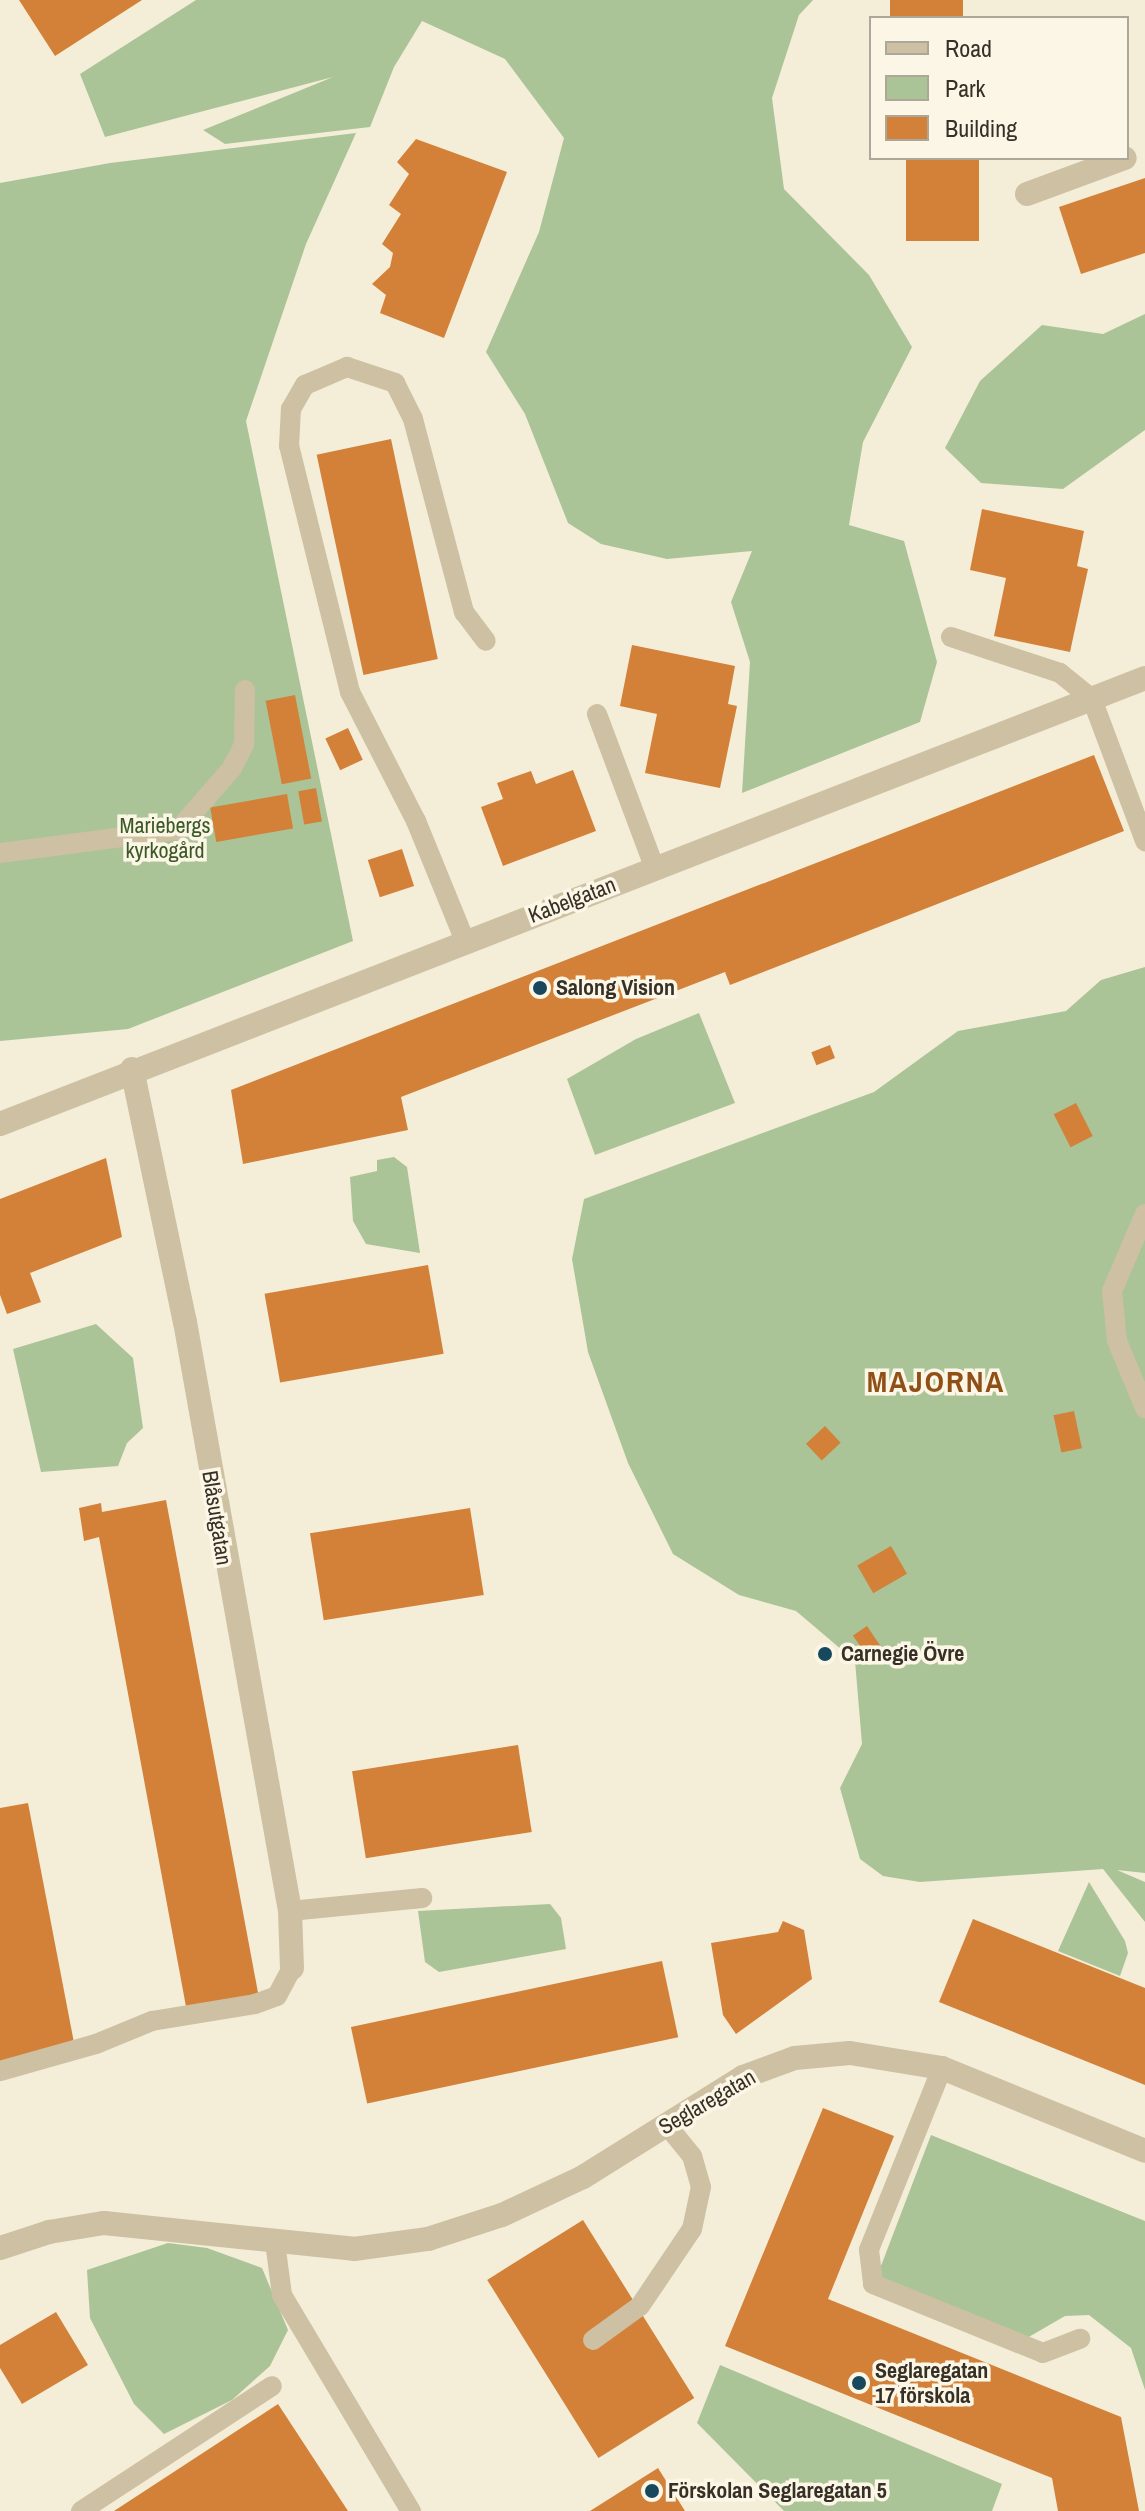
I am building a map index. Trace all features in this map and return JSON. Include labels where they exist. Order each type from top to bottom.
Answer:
[{"type":"street","points":[[1027,194],[1120,160]]},
{"type":"street","name":"Kabelgatan","points":[[0,1124],[132,1069],[1145,678]]},
{"type":"street","name":"Blåsutgatan","points":[[132,1069],[185,1322],[290,1911],[292,1968]]},
{"type":"street","name":"Seglaregatan","points":[[0,2248],[49,2232],[104,2223],[178,2226],[275,2242],[354,2249],[428,2239],[502,2215],[583,2177],[743,2077],[795,2058],[850,2053],[942,2068],[1145,2151]]},
{"type":"lane","points":[[465,941],[416,821],[350,692],[289,446],[291,409],[305,385],[347,367],[395,383],[413,419],[464,612],[486,641]]},
{"type":"lane","points":[[951,637],[1060,673],[1092,699],[1145,841]]},
{"type":"lane","points":[[0,853],[178,830],[232,768],[244,744],[245,690]]},
{"type":"lane","points":[[597,714],[655,869]]},
{"type":"lane","points":[[1145,1214],[1112,1291],[1117,1341],[1145,1408]]},
{"type":"lane","points":[[290,1911],[422,1898]]},
{"type":"lane","points":[[0,2071],[96,2044],[152,2021],[255,2004],[277,1996],[292,1968]]},
{"type":"lane","points":[[942,2068],[869,2250],[873,2284],[1043,2353],[1080,2339]]},
{"type":"lane","points":[[593,2340],[640,2306],[692,2229],[701,2187],[692,2156],[666,2124]]},
{"type":"lane","points":[[275,2242],[282,2295],[411,2511]]},
{"type":"lane","points":[[81,2511],[272,2386]]},
{"type":"green space","points":[[196,0],[813,0],[799,15],[772,98],[784,189],[869,275],[912,347],[863,442],[849,525],[904,541],[937,662],[920,722],[742,793],[750,662],[731,602],[752,551],[667,559],[601,544],[568,523],[525,414],[486,352],[539,232],[564,138],[505,59],[422,21],[394,67],[370,127],[225,144],[203,130],[333,77],[105,137],[80,74]]},
{"type":"green space","name":"Mariebergs kyrkogård","points":[[356,133],[306,244],[246,421],[353,941],[128,1029],[0,1041],[0,183],[110,163]]},
{"type":"green space","points":[[1145,314],[1145,430],[1063,489],[981,483],[945,448],[980,381],[1042,325],[1103,334]]},
{"type":"green space","points":[[1145,967],[1145,1873],[1117,1870],[1145,1882],[1145,1922],[1103,1869],[920,1882],[883,1876],[860,1859],[840,1788],[862,1744],[855,1661],[796,1611],[739,1595],[673,1554],[628,1463],[588,1352],[572,1259],[584,1199],[874,1092],[958,1031],[1066,1011],[1101,980]]},
{"type":"green space","points":[[699,1013],[735,1103],[595,1155],[567,1079],[636,1039]]},
{"type":"green space","points":[[394,1157],[407,1167],[420,1253],[366,1244],[353,1221],[350,1177],[377,1171],[377,1160]]},
{"type":"green space","points":[[96,1324],[133,1358],[143,1428],[127,1443],[118,1466],[41,1472],[13,1349]]},
{"type":"green space","points":[[1089,1882],[1125,1941],[1128,1953],[1120,1976],[1058,1951]]},
{"type":"green space","points":[[550,1904],[561,1918],[566,1949],[439,1972],[425,1962],[418,1911]]},
{"type":"green space","points":[[931,2135],[1145,2221],[1145,2390],[1131,2348],[1089,2315],[1065,2316],[1027,2338],[876,2279]]},
{"type":"green space","points":[[168,2243],[207,2248],[262,2268],[288,2330],[270,2366],[232,2400],[164,2434],[134,2404],[90,2318],[87,2270]]},
{"type":"green space","points":[[720,2365],[1002,2484],[992,2511],[784,2511],[697,2423]]},
{"type":"building","points":[[19,0],[142,0],[55,56]]},
{"type":"building","points":[[890,0],[963,0],[963,16],[890,16]]},
{"type":"building","points":[[416,139],[507,172],[444,338],[380,313],[386,295],[372,284],[390,267],[393,253],[382,244],[401,214],[389,205],[409,174],[397,162]]},
{"type":"building","points":[[906,160],[979,160],[979,241],[906,241]]},
{"type":"building","points":[[1145,178],[1145,253],[1081,274],[1059,207]]},
{"type":"building","points":[[391,439],[438,659],[363,675],[317,455]]},
{"type":"building","points":[[982,509],[1084,531],[1077,566],[1088,569],[1070,652],[994,636],[1006,578],[970,570]]},
{"type":"building","points":[[632,645],[735,666],[728,704],[737,706],[720,788],[645,773],[657,714],[620,706]]},
{"type":"building","points":[[295,695],[311,778],[282,784],[266,701]]},
{"type":"building","points":[[348,728],[363,760],[340,770],[325,739]]},
{"type":"building","points":[[1094,755],[1124,831],[730,985],[725,972],[401,1097],[408,1130],[243,1164],[231,1090]]},
{"type":"building","points":[[573,770],[596,831],[503,866],[481,807],[503,799],[497,783],[531,771],[536,784]]},
{"type":"building","points":[[316,788],[322,821],[304,825],[298,791]]},
{"type":"building","points":[[287,794],[293,828],[216,842],[210,808]]},
{"type":"building","points":[[402,849],[414,886],[380,897],[368,860]]},
{"type":"building","points":[[830,1045],[835,1058],[816,1065],[811,1052]]},
{"type":"building","points":[[1076,1103],[1093,1136],[1071,1147],[1054,1114]]},
{"type":"building","points":[[106,1158],[122,1237],[30,1273],[41,1302],[7,1314],[0,1295],[0,1199]]},
{"type":"building","points":[[428,1265],[444,1354],[280,1382],[265,1294]]},
{"type":"building","points":[[1074,1411],[1082,1448],[1061,1453],[1053,1415]]},
{"type":"building","points":[[825,1426],[841,1443],[822,1461],[806,1444]]},
{"type":"building","points":[[166,1500],[259,1998],[187,2012],[99,1537],[84,1541],[79,1508],[101,1503],[102,1512]]},
{"type":"building","points":[[470,1508],[484,1595],[324,1620],[310,1533]]},
{"type":"building","points":[[891,1546],[907,1574],[873,1593],[857,1566]]},
{"type":"building","points":[[867,1626],[880,1645],[866,1655],[853,1636]]},
{"type":"building","points":[[518,1745],[532,1832],[366,1858],[352,1771]]},
{"type":"building","points":[[28,1803],[75,2048],[0,2062],[0,1808]]},
{"type":"building","points":[[973,1919],[1145,1988],[1145,2085],[939,2002]]},
{"type":"building","points":[[783,1921],[804,1930],[812,1979],[736,2034],[723,2015],[711,1943],[778,1932]]},
{"type":"building","points":[[662,1961],[678,2037],[367,2103],[351,2027]]},
{"type":"building","points":[[823,2108],[894,2136],[828,2299],[1121,2417],[1139,2511],[1058,2511],[1052,2478],[725,2346]]},
{"type":"building","points":[[583,2220],[694,2398],[598,2458],[487,2280]]},
{"type":"building","points":[[56,2312],[88,2365],[22,2404],[0,2368],[0,2345]]},
{"type":"building","points":[[278,2404],[348,2511],[114,2511]]},
{"type":"building","points":[[658,2468],[685,2511],[590,2511]]},
{"type":"place","name":"Salong Vision","points":[[540,988]]},
{"type":"place","name":"Carnegie Övre","points":[[825,1654]]},
{"type":"place","name":"Seglaregatan 17 förskola","points":[[859,2383]]},
{"type":"place","name":"Förskolan Seglaregatan 5","points":[[652,2491]]},
{"type":"district","name":"MAJORNA","points":[[936,1381]]}]
